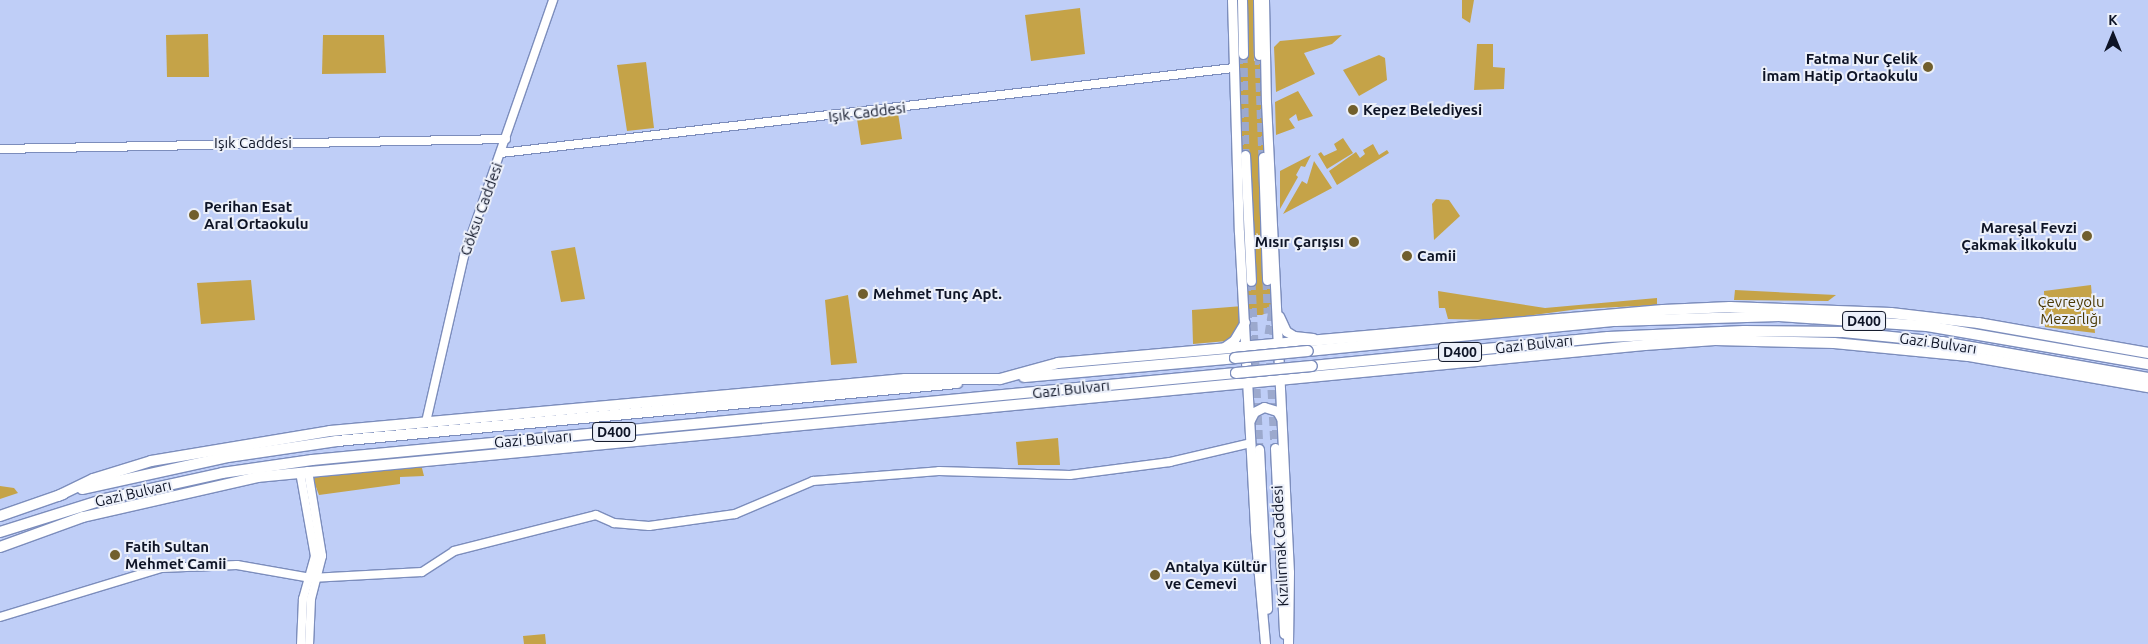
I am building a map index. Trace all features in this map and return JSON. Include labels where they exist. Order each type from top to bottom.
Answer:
[{"type":"highway","points":[[58,496],[93,479],[151,461],[270,439],[426,422],[905,379],[1000,379],[1058,363],[1603,315],[1730,307],[1842,309],[1978,323],[2148,352]]},
{"type":"highway","points":[[1549,319],[1576,325],[1603,315]]},
{"type":"highway","name":"Gazi Bulvarı","points":[[0,516],[58,496],[228,457],[337,441],[1576,325],[1780,316],[1842,319],[1927,326],[2148,364]]},
{"type":"highway","name":"Gazi Bulvarı","points":[[0,532],[46,516],[222,473],[312,460],[1608,337],[1744,331],[1843,332],[1942,342],[2148,378]]},
{"type":"highway","points":[[1574,352],[1608,337],[1645,345]]},
{"type":"highway","points":[[0,547],[83,517],[161,497],[221,483],[304,471],[1249,384],[1645,345],[1750,340],[1850,344],[1968,356],[2148,387]]},
{"type":"highway","points":[[987,397],[1056,402]]},
{"type":"highway","points":[[0,510],[26,506]]},
{"type":"highway","points":[[0,539],[46,516]]},
{"type":"main road","points":[[1232,0],[1233,68],[1251,443],[1267,644]]},
{"type":"main road","points":[[1242,0],[1243,54]]},
{"type":"main road","points":[[1258,0],[1259,55]]},
{"type":"main road","points":[[1264,0],[1289,572],[1287,644]]},
{"type":"main road","points":[[1246,155],[1251,280]]},
{"type":"main road","points":[[1262,157],[1267,280]]},
{"type":"main road","points":[[1276,304],[1282,324],[1294,336],[1346,337]]},
{"type":"main road","points":[[1223,348],[1234,340],[1245,322]]},
{"type":"main road","points":[[1250,421],[1254,412],[1264,407],[1277,411],[1282,420]]},
{"type":"main road","name":"Kızılırmak Caddesi","points":[[1275,448],[1287,644]]},
{"type":"main road","name":"Kızılırmak Caddesi","points":[[1259,449],[1267,644]]},
{"type":"street","name":"Göksu Caddesi","points":[[426,422],[464,256],[553,0]]},
{"type":"street","name":"Işık Caddesi","points":[[501,153],[1233,68]]},
{"type":"street","name":"Işık Caddesi","points":[[0,149],[506,139]]},
{"type":"street","points":[[0,617],[162,568],[237,565],[314,577],[422,572],[454,551],[596,515],[614,523],[649,526],[735,514],[813,481],[939,471],[1070,475],[1170,462],[1251,443]]},
{"type":"street","points":[[301,644],[303,599],[322,556],[304,471]]},
{"type":"street","points":[[309,644],[314,577]]},
{"type":"green space","points":[[1243,0],[1253,0],[1254,61],[1261,61],[1265,163],[1258,163],[1264,280],[1271,280],[1272,306],[1270,311],[1262,315],[1254,315],[1247,306],[1246,281],[1253,280],[1240,161],[1237,61],[1244,61]]},
{"type":"green space","points":[[1462,0],[1474,0],[1470,23],[1462,18]]},
{"type":"green space","points":[[1080,8],[1085,54],[1031,61],[1025,15]]},
{"type":"green space","points":[[208,34],[209,77],[167,77],[166,35]]},
{"type":"green space","points":[[323,35],[384,35],[386,73],[322,74]]},
{"type":"green space","points":[[1342,35],[1332,44],[1304,53],[1315,74],[1276,92],[1274,47],[1280,41]]},
{"type":"green space","points":[[1477,44],[1493,44],[1493,67],[1505,68],[1504,89],[1474,90]]},
{"type":"green space","points":[[1379,55],[1385,58],[1387,80],[1359,96],[1343,70]]},
{"type":"green space","points":[[646,62],[654,128],[627,131],[617,65]]},
{"type":"green space","points":[[1298,91],[1313,116],[1298,121],[1296,114],[1289,119],[1295,128],[1276,135],[1275,102]]},
{"type":"green space","points":[[898,113],[902,139],[861,145],[857,119]]},
{"type":"green space","points":[[1343,138],[1353,153],[1327,169],[1318,154],[1321,152],[1324,156],[1337,150],[1334,144]]},
{"type":"green space","points":[[1373,144],[1379,155],[1387,150],[1389,153],[1337,185],[1329,171],[1356,152],[1360,158],[1365,154],[1363,150]]},
{"type":"green space","points":[[1311,155],[1305,167],[1301,166],[1296,175],[1298,177],[1280,209],[1280,171]]},
{"type":"green space","points":[[1314,161],[1332,188],[1283,214],[1302,181],[1307,184]]},
{"type":"green space","points":[[1436,199],[1449,200],[1460,216],[1434,240],[1432,204]]},
{"type":"green space","points":[[575,247],[585,299],[561,302],[551,251]]},
{"type":"green space","points":[[251,280],[255,320],[201,324],[197,283]]},
{"type":"green space","name":"Çevreyolu Mezarlığı","points":[[2091,285],[2095,333],[2045,327],[2044,291]]},
{"type":"green space","points":[[1735,290],[1836,295],[1828,301],[1734,300]]},
{"type":"green space","points":[[1438,291],[1545,308],[1657,298],[1657,305],[1579,309],[1495,320],[1448,319],[1445,308],[1439,308]]},
{"type":"green space","points":[[848,295],[857,363],[831,365],[825,300]]},
{"type":"green space","points":[[1243,306],[1242,326],[1235,335],[1227,341],[1193,344],[1192,310]]},
{"type":"green space","points":[[1058,438],[1060,465],[1018,465],[1016,442]]},
{"type":"green space","points":[[421,464],[424,476],[400,477],[400,484],[319,495],[313,479],[317,472]]},
{"type":"green space","points":[[0,486],[14,488],[18,493],[0,499]]},
{"type":"green space","points":[[545,634],[546,644],[524,644],[523,636]]},
{"type":"tunnel","points":[[1243,54],[1245,155]]},
{"type":"tunnel","points":[[1259,55],[1263,157]]},
{"type":"tunnel","points":[[1267,280],[1268,313]]},
{"type":"tunnel","points":[[1251,281],[1259,449]]},
{"type":"tunnel","points":[[1269,334],[1274,304]]},
{"type":"tunnel","points":[[1270,349],[1275,448]]},
{"type":"place","name":"Fatma Nur Çelik İmam Hatip Ortaokulu","points":[[1928,67]]},
{"type":"place","name":"Kepez Belediyesi","points":[[1353,110]]},
{"type":"place","name":"Perihan Esat Aral Ortaokulu","points":[[194,215]]},
{"type":"place","name":"Mareşal Fevzi Çakmak İlkokulu","points":[[2087,236]]},
{"type":"place","name":"Mısır Çarışısı","points":[[1354,242]]},
{"type":"place","name":"Camii","points":[[1407,256]]},
{"type":"place","name":"Mehmet Tunç Apt.","points":[[863,294]]},
{"type":"place","name":"Fatih Sultan Mehmet Camii","points":[[115,555]]},
{"type":"place","name":"Antalya Kültür ve Cemevi","points":[[1155,575]]}]
